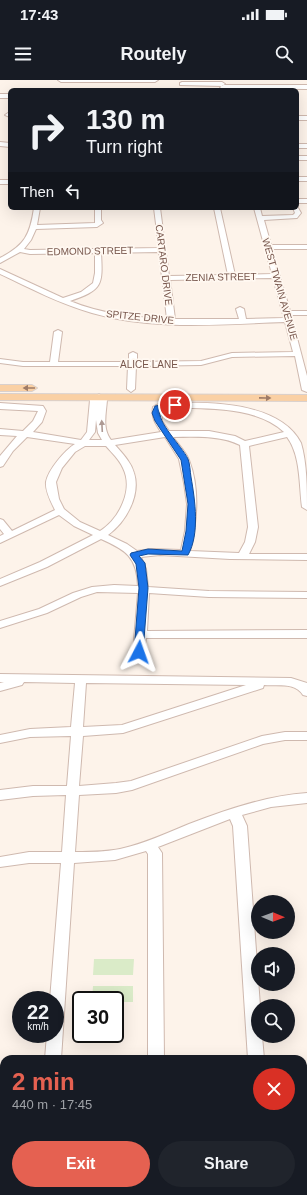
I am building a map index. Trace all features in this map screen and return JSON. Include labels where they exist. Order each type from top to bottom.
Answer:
[{"type":"main road","points":[[0,388],[158,389],[307,393]]},
{"type":"main road","points":[[99,397],[105,394],[147,393],[158,389]]},
{"type":"main road","points":[[0,397],[99,397],[307,393]]},
{"type":"street","points":[[60,80],[102,82],[155,80]]},
{"type":"street","points":[[182,84],[263,88]]},
{"type":"street","points":[[292,88],[307,87]]},
{"type":"street","points":[[0,261],[26,244],[33,232],[36,210]]},
{"type":"street","points":[[34,227],[97,225],[100,223],[98,220],[98,210]]},
{"type":"street","name":"CARTARO DRIVE","points":[[157,210],[171,321]]},
{"type":"street","points":[[217,210],[232,277]]},
{"type":"street","name":"WEST TWAIN AVENUE","points":[[258,210],[277,276],[307,393]]},
{"type":"street","points":[[260,218],[295,217],[298,213],[297,210]]},
{"type":"street","points":[[268,247],[307,247]]},
{"type":"street","name":"EDMOND STREET","points":[[18,250],[30,252],[162,250]]},
{"type":"street","points":[[63,301],[89,290],[96,284],[98,279],[98,251]]},
{"type":"street","name":"SPITZE DRIVE","points":[[0,271],[63,301],[94,312],[113,316],[171,321],[243,320],[307,313]]},
{"type":"street","name":"ZENIA STREET","points":[[166,278],[277,276]]},
{"type":"street","points":[[240,309],[243,320]]},
{"type":"street","points":[[54,364],[58,332]]},
{"type":"street","points":[[131,389],[132,354]]},
{"type":"street","name":"ALICE LANE","points":[[0,361],[23,364],[185,364],[201,363],[232,355],[298,354]]},
{"type":"street","points":[[0,582],[26,573],[100,535],[112,527],[129,501],[132,485],[130,472],[122,457],[106,441],[102,433],[103,400],[99,397],[94,400],[91,432],[83,443],[72,450],[58,467],[51,482],[54,499],[60,511],[77,524],[100,535],[130,550],[140,563],[144,588],[139,652]]},
{"type":"street","points":[[185,553],[190,531],[192,504],[189,483],[184,460],[158,421],[156,413],[157,407],[175,405],[243,410],[275,422],[290,434],[298,449],[307,507]]},
{"type":"street","points":[[0,406],[34,406],[40,408],[42,411],[35,426],[13,444],[0,464]]},
{"type":"street","points":[[0,432],[26,433],[83,443],[110,444],[168,434],[209,434],[232,438],[244,444],[290,434]]},
{"type":"street","points":[[243,556],[250,542],[253,527],[244,444]]},
{"type":"street","points":[[0,540],[60,511]]},
{"type":"street","points":[[0,522],[10,536]]},
{"type":"street","points":[[134,555],[148,552],[307,557]]},
{"type":"street","points":[[0,625],[43,611],[77,595],[96,589],[144,588],[209,594],[307,595]]},
{"type":"street","points":[[140,635],[307,634]]},
{"type":"street","points":[[0,678],[297,683],[306,688],[307,692]]},
{"type":"street","points":[[0,687],[30,678]]},
{"type":"street","points":[[53,1055],[81,679]]},
{"type":"street","points":[[206,681],[214,690],[211,701]]},
{"type":"street","points":[[0,738],[24,732],[100,732],[123,729],[267,682]]},
{"type":"street","points":[[0,795],[32,790],[119,788],[132,785],[262,740],[285,736],[307,736]]},
{"type":"street","points":[[0,862],[24,858],[68,858],[116,855],[149,845],[273,801],[307,798]]},
{"type":"street","points":[[234,814],[240,826],[256,1055]]},
{"type":"street","points":[[149,845],[155,853],[156,1055]]},
{"type":"green space","points":[[94,959],[134,959],[133,975],[93,975]]},
{"type":"green space","points":[[93,986],[133,986],[133,1002],[124,1002],[124,991],[93,991]]},
{"type":"route","points":[[139,652],[144,588],[140,563],[134,555],[163,551],[185,553],[190,531],[192,504],[184,460],[167,432],[158,421],[156,413],[157,407],[175,405]]}]
